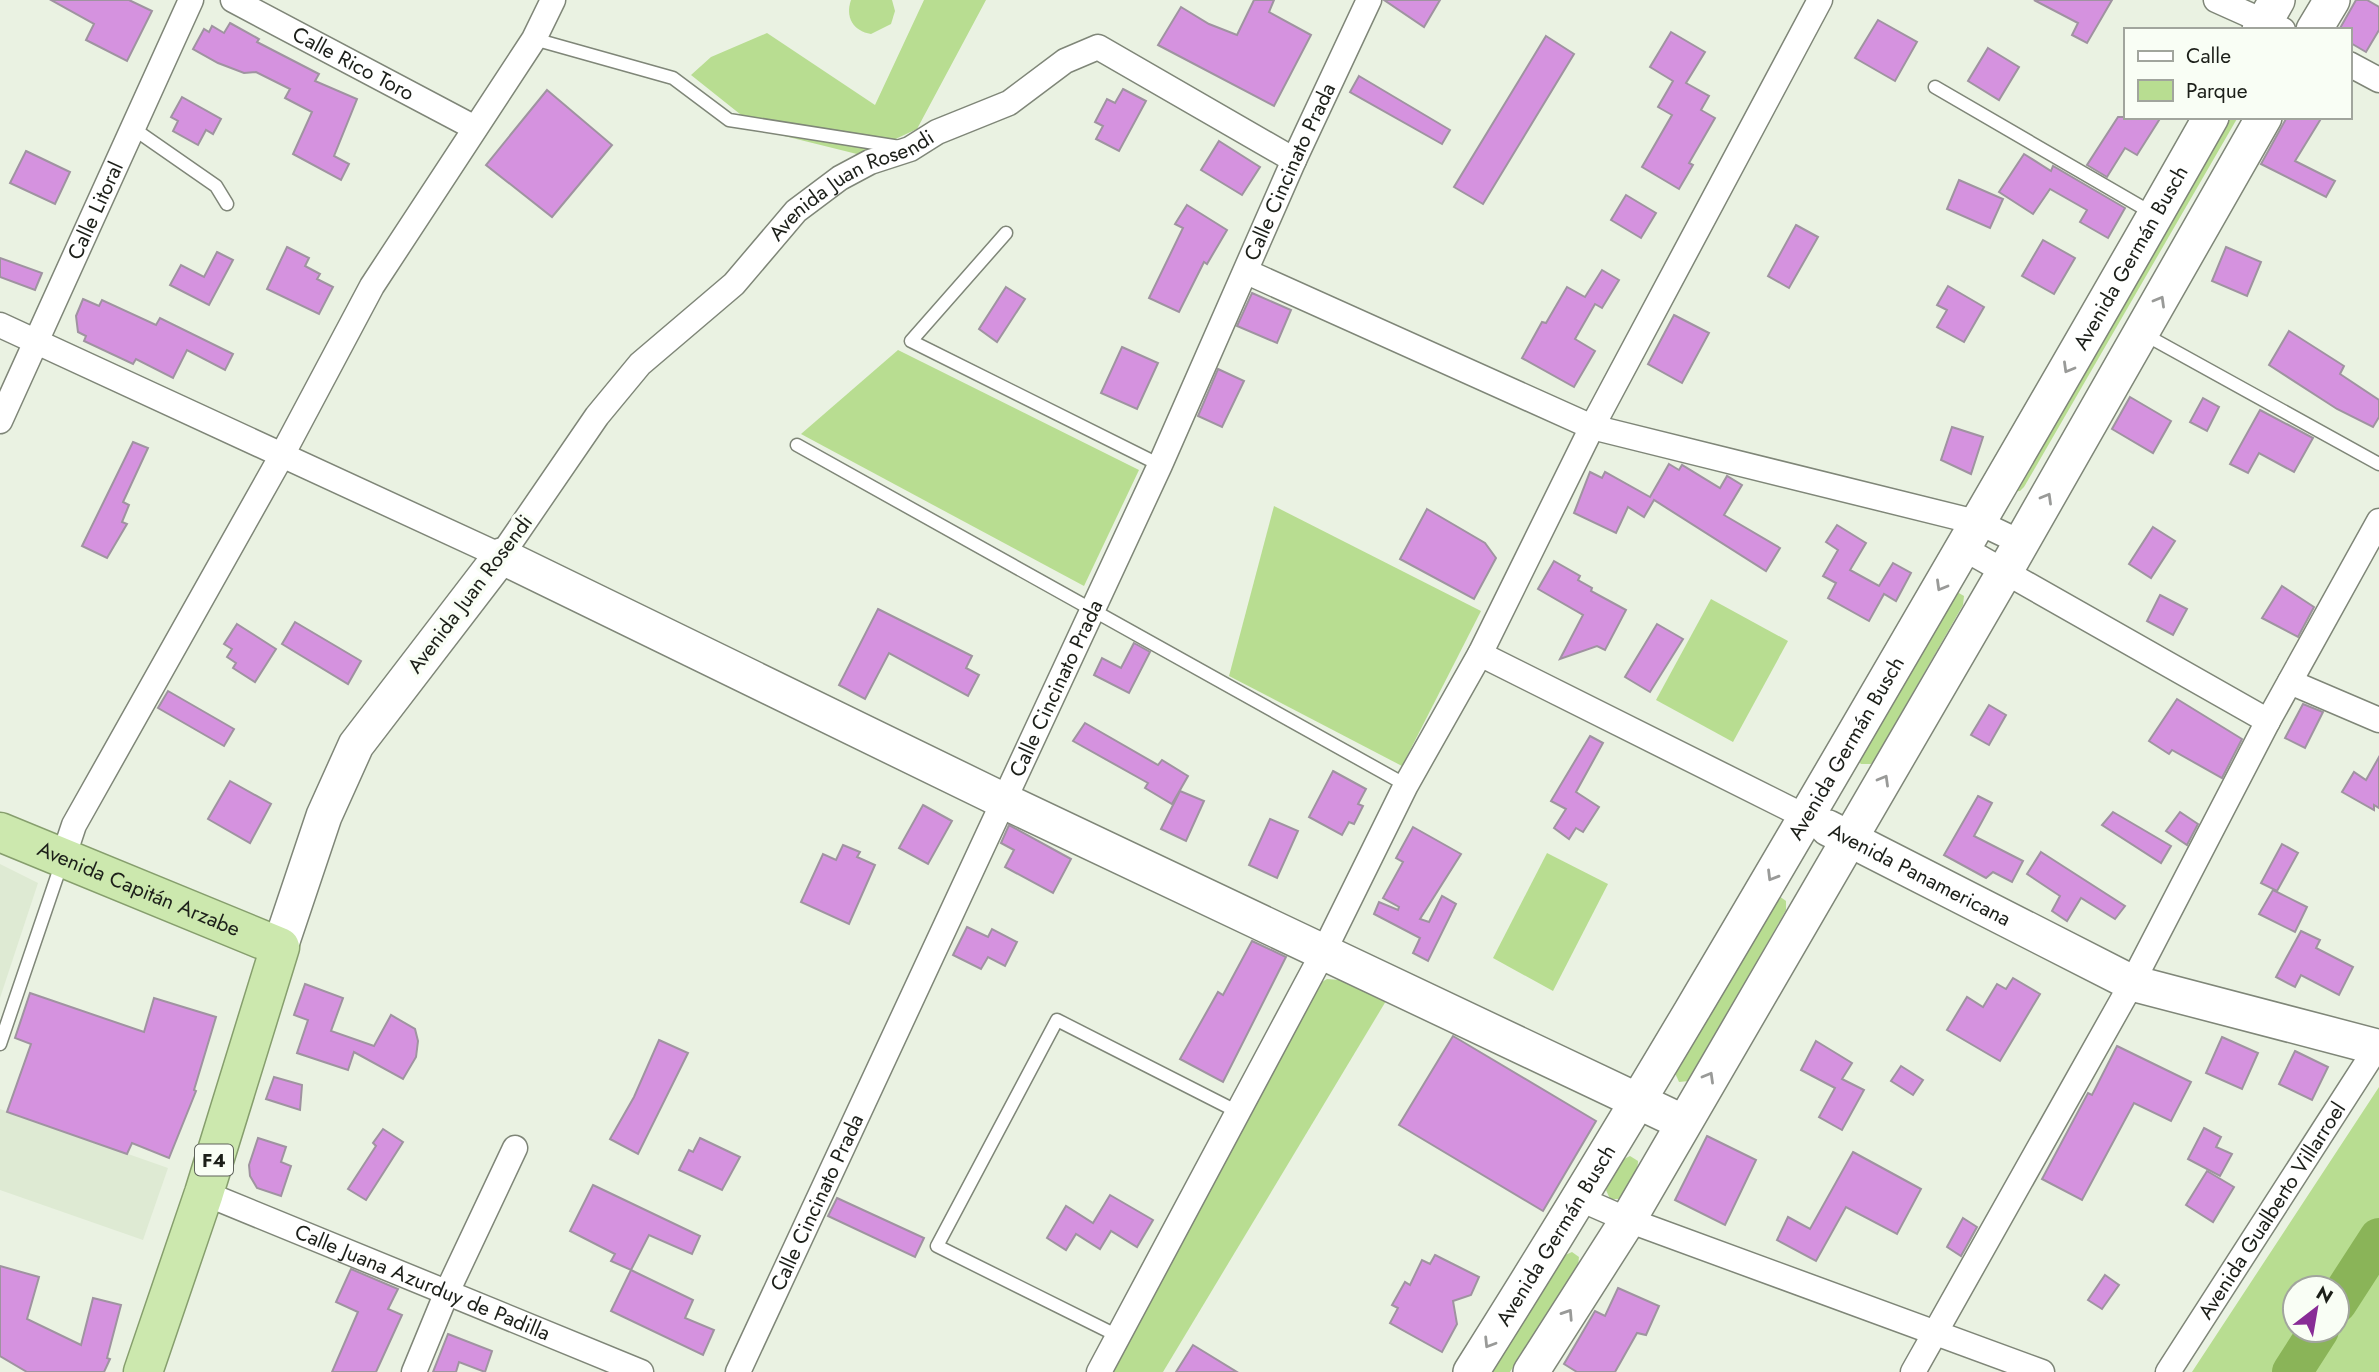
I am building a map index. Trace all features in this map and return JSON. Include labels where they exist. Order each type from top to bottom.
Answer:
[{"type":"highway","name":"Avenida Capitán Arzabe","points":[[0,832],[279,947]]},
{"type":"highway","name":"Avenida Juan Rosendi","points":[[143,1372],[204,1193],[279,947]]},
{"type":"main road","points":[[2315,28],[2332,0]]},
{"type":"main road","name":"Avenida Germán Busch","points":[[1471,1372],[1580,1199],[1807,817],[2210,119]]},
{"type":"main road","points":[[1531,1372],[1628,1220],[1682,1122],[2022,543],[2263,119]]},
{"type":"main road","points":[[501,556],[1002,800],[1682,1122]]},
{"type":"main road","name":"Avenida Juan Rosendi","points":[[279,947],[324,816],[356,745],[501,556]]},
{"type":"main road","name":"Avenida Panamericana","points":[[1807,817],[2132,983],[2378,1047]]},
{"type":"street","name":"Calle Litoral","points":[[0,421],[191,0]]},
{"type":"street","name":"Calle Rico Toro","points":[[233,0],[475,128]]},
{"type":"street","points":[[63,858],[74,825],[281,457],[372,286],[534,39],[553,0]]},
{"type":"street","name":"Calle Cincinato Prada","points":[[738,1372],[1160,465],[1294,160],[1369,0]]},
{"type":"street","points":[[1099,1372],[1324,951],[1406,785],[1480,654],[1592,427],[1820,0]]},
{"type":"street","points":[[2216,0],[2271,20]]},
{"type":"street","name":"Avenida Juan Rosendi","points":[[501,556],[597,416],[640,364],[734,284],[796,211],[841,178],[870,162],[909,149],[937,132],[1009,103],[1065,61],[1098,47],[1294,160]]},
{"type":"street","points":[[2351,65],[2379,80]]},
{"type":"street","points":[[1247,272],[1592,427],[1971,535],[2022,543]]},
{"type":"street","points":[[0,325],[281,457],[501,556]]},
{"type":"street","points":[[1913,1372],[2132,983],[2268,721],[2379,521]]},
{"type":"street","points":[[1971,535],[2004,573],[2268,721]]},
{"type":"street","name":"Avenida Panamericana","points":[[1480,654],[1807,817]]},
{"type":"street","points":[[2290,682],[2379,720]]},
{"type":"street","name":"Avenida Gualberto Villarroel","points":[[2168,1372],[2378,1047]]},
{"type":"street","points":[[414,1372],[447,1292],[515,1148]]},
{"type":"street","name":"Calle Juana Azurduy de Padilla","points":[[204,1193],[641,1372]]},
{"type":"street","points":[[1580,1199],[1628,1220],[2042,1372]]},
{"type":"lane","points":[[534,39],[673,78],[729,120],[909,149]]},
{"type":"lane","points":[[1935,87],[2155,215]]},
{"type":"lane","points":[[134,129],[216,186],[227,204]]},
{"type":"lane","points":[[1006,233],[911,341],[1160,465]]},
{"type":"lane","points":[[2142,333],[2379,464]]},
{"type":"lane","points":[[797,445],[1094,608],[1406,785]]},
{"type":"lane","points":[[0,1044],[63,858]]},
{"type":"lane","points":[[1118,1336],[937,1246],[1056,1020],[1238,1112]]},
{"type":"shaded area","points":[[0,864],[38,883],[0,998]]},
{"type":"shaded area","points":[[0,1109],[168,1168],[143,1240],[0,1190]]},
{"type":"green space","points":[[851,0],[892,0],[895,11],[891,24],[871,34],[859,30],[850,17]]},
{"type":"green space","points":[[924,0],[986,0],[917,129],[861,155],[760,130],[691,75],[711,57],[767,33],[875,105]]},
{"type":"green space","points":[[2216,119],[2237,119],[2024,487],[2020,491],[2010,492]]},
{"type":"green space","points":[[898,350],[1139,470],[1084,586],[801,434]]},
{"type":"green space","points":[[1274,506],[1481,611],[1402,766],[1229,676]]},
{"type":"green space","points":[[1957,592],[1964,596],[1963,605],[1875,759],[1871,764],[1861,764],[1858,761]]},
{"type":"green space","points":[[1711,599],[1788,641],[1733,742],[1656,700]]},
{"type":"green space","points":[[1547,853],[1608,884],[1553,991],[1493,958]]},
{"type":"green space","points":[[1779,896],[1786,901],[1786,910],[1693,1077],[1689,1081],[1679,1082],[1675,1073]]},
{"type":"green space","points":[[1327,979],[1340,980],[1386,1001],[1163,1372],[1107,1372],[1317,985]]},
{"type":"green space","points":[[2379,1087],[2379,1372],[2192,1372]]},
{"type":"green space","points":[[1630,1156],[1638,1161],[1634,1176],[1619,1199],[1610,1199],[1606,1190],[1622,1160]]},
{"type":"green space","points":[[1572,1252],[1579,1257],[1578,1266],[1510,1372],[1489,1372],[1563,1256]]},
{"type":"building","points":[[51,0],[129,0],[152,11],[127,61],[86,40],[94,24]]},
{"type":"building","points":[[1254,0],[1274,0],[1269,12],[1311,35],[1274,106],[1158,45],[1181,7],[1209,24],[1237,35]]},
{"type":"building","points":[[1384,0],[1440,0],[1424,27]]},
{"type":"building","points":[[2034,0],[2112,0],[2087,43],[2072,35],[2078,23]]},
{"type":"building","points":[[2356,0],[2367,0],[2379,7],[2379,30],[2366,52],[2351,43],[2351,28],[2340,28]]},
{"type":"building","points":[[1878,20],[1917,42],[1895,81],[1855,58]]},
{"type":"building","points":[[230,23],[259,39],[257,42],[319,74],[315,81],[357,99],[334,156],[349,164],[341,180],[293,154],[312,112],[285,98],[290,89],[256,72],[244,73],[218,63],[193,49],[204,29],[209,32],[212,26],[224,33]]},
{"type":"building","points":[[1671,32],[1705,52],[1686,83],[1709,96],[1701,110],[1715,118],[1689,163],[1693,165],[1679,189],[1642,167],[1672,115],[1658,107],[1673,81],[1650,67]]},
{"type":"building","points":[[1546,36],[1574,54],[1483,204],[1454,187]]},
{"type":"building","points":[[1988,48],[2019,67],[1999,100],[1968,81]]},
{"type":"building","points":[[1359,76],[1450,130],[1442,144],[1350,92]]},
{"type":"building","points":[[1123,89],[1146,101],[1119,151],[1096,139],[1103,126],[1095,122],[1107,99],[1115,103]]},
{"type":"building","points":[[547,90],[612,145],[552,217],[486,165]]},
{"type":"building","points":[[182,97],[221,119],[213,134],[206,130],[198,145],[173,131],[178,121],[171,117]]},
{"type":"building","points":[[2118,117],[2160,119],[2137,155],[2125,148],[2107,177],[2087,165]]},
{"type":"building","points":[[2286,119],[2321,119],[2295,161],[2335,181],[2326,197],[2261,164]]},
{"type":"building","points":[[1219,141],[1260,167],[1242,195],[1201,170]]},
{"type":"building","points":[[26,151],[70,172],[55,204],[10,183]]},
{"type":"building","points":[[2024,154],[2051,171],[2053,166],[2125,208],[2108,238],[2080,222],[2087,210],[2050,189],[2033,214],[1999,192]]},
{"type":"building","points":[[1959,180],[2003,199],[1990,228],[1947,209]]},
{"type":"building","points":[[1626,195],[1656,213],[1641,238],[1611,220]]},
{"type":"building","points":[[1187,205],[1227,230],[1207,264],[1204,262],[1179,312],[1149,298],[1183,228],[1175,224]]},
{"type":"building","points":[[1796,225],[1818,237],[1789,288],[1768,276]]},
{"type":"building","points":[[2043,240],[2075,258],[2054,294],[2022,276]]},
{"type":"building","points":[[287,247],[309,258],[305,266],[320,274],[317,279],[333,287],[319,314],[267,289]]},
{"type":"building","points":[[2226,247],[2261,262],[2247,296],[2212,281]]},
{"type":"building","points":[[217,252],[233,260],[209,305],[170,285],[181,265],[204,277]]},
{"type":"building","points":[[0,258],[42,273],[35,290],[0,277]]},
{"type":"building","points":[[1602,270],[1619,280],[1602,308],[1595,304],[1575,339],[1595,351],[1574,387],[1522,358],[1542,322],[1546,323],[1567,287],[1585,297]]},
{"type":"building","points":[[1948,286],[1984,307],[1964,342],[1937,327],[1947,310],[1937,305]]},
{"type":"building","points":[[1006,287],[1025,299],[997,342],[979,329]]},
{"type":"building","points":[[1252,293],[1291,310],[1277,343],[1237,326]]},
{"type":"building","points":[[83,299],[99,306],[102,300],[156,325],[160,318],[233,354],[225,370],[187,350],[173,378],[136,359],[133,364],[84,341],[86,336],[78,332],[76,316]]},
{"type":"building","points":[[1674,315],[1709,333],[1682,383],[1648,364]]},
{"type":"building","points":[[2289,331],[2344,366],[2340,374],[2379,400],[2379,417],[2373,427],[2337,409],[2269,365]]},
{"type":"building","points":[[1122,347],[1158,363],[1137,409],[1101,393]]},
{"type":"building","points":[[1218,369],[1244,381],[1222,427],[1198,416]]},
{"type":"building","points":[[2130,397],[2171,421],[2153,453],[2112,429]]},
{"type":"building","points":[[2203,398],[2219,407],[2207,431],[2190,422]]},
{"type":"building","points":[[2260,410],[2313,438],[2294,472],[2259,453],[2248,473],[2230,464]]},
{"type":"building","points":[[1952,427],[1983,437],[1971,474],[1941,460]]},
{"type":"building","points":[[133,442],[148,448],[123,502],[129,505],[122,522],[127,524],[107,558],[82,546]]},
{"type":"building","points":[[1669,464],[1679,470],[1682,465],[1720,488],[1727,476],[1742,485],[1724,515],[1780,548],[1766,571],[1654,500],[1644,517],[1628,507],[1616,533],[1574,513],[1590,472],[1602,478],[1605,472],[1650,497]]},
{"type":"building","points":[[1427,509],[1485,543],[1496,558],[1474,599],[1400,559]]},
{"type":"building","points":[[1837,525],[1866,543],[1850,570],[1879,586],[1893,563],[1911,573],[1896,601],[1884,594],[1869,621],[1828,598],[1836,583],[1823,576],[1838,550],[1826,542]]},
{"type":"building","points":[[2153,527],[2175,541],[2151,578],[2129,564]]},
{"type":"building","points":[[1554,561],[1580,576],[1578,580],[1592,588],[1591,591],[1626,610],[1605,650],[1597,646],[1560,659],[1583,615],[1538,589]]},
{"type":"building","points":[[2282,586],[2314,607],[2298,637],[2262,618]]},
{"type":"building","points":[[2160,595],[2187,609],[2173,635],[2147,621]]},
{"type":"building","points":[[878,609],[972,656],[966,668],[979,675],[968,696],[889,653],[865,699],[839,685]]},
{"type":"building","points":[[295,622],[361,661],[348,684],[282,644]]},
{"type":"building","points":[[237,624],[276,649],[255,682],[233,668],[236,663],[227,657],[232,649],[224,644]]},
{"type":"building","points":[[1657,624],[1683,639],[1650,692],[1625,677]]},
{"type":"building","points":[[1134,643],[1150,652],[1129,693],[1094,675],[1102,658],[1121,668]]},
{"type":"building","points":[[168,691],[234,729],[224,746],[158,708]]},
{"type":"building","points":[[2177,699],[2242,739],[2222,778],[2172,750],[2169,754],[2149,741]]},
{"type":"building","points":[[2303,704],[2323,712],[2305,748],[2285,738]]},
{"type":"building","points":[[1989,705],[2006,715],[1989,745],[1971,735]]},
{"type":"building","points":[[1085,723],[1158,765],[1162,760],[1188,776],[1172,804],[1145,788],[1148,783],[1073,741]]},
{"type":"building","points":[[1590,736],[1603,743],[1576,792],[1599,807],[1583,832],[1576,828],[1569,839],[1554,828],[1566,809],[1551,801]]},
{"type":"building","points":[[2379,757],[2379,808],[2374,805],[2374,810],[2342,792],[2354,772],[2366,780]]},
{"type":"building","points":[[1333,771],[1366,789],[1358,804],[1363,806],[1354,824],[1349,822],[1342,835],[1309,817]]},
{"type":"building","points":[[230,781],[271,804],[250,843],[208,819]]},
{"type":"building","points":[[1180,791],[1204,801],[1186,841],[1161,829]]},
{"type":"building","points":[[1978,796],[1992,803],[1974,836],[2023,861],[2012,882],[1993,872],[1986,878],[1944,855]]},
{"type":"building","points":[[923,805],[952,821],[928,864],[899,848]]},
{"type":"building","points":[[2113,812],[2171,846],[2161,863],[2102,825]]},
{"type":"building","points":[[2180,812],[2198,824],[2187,845],[2166,831]]},
{"type":"building","points":[[1270,819],[1298,831],[1277,878],[1249,865]]},
{"type":"building","points":[[1009,825],[1071,859],[1053,893],[1005,867],[1014,850],[1001,843]]},
{"type":"building","points":[[1413,827],[1461,854],[1420,919],[1429,922],[1442,896],[1456,904],[1428,961],[1413,953],[1420,938],[1374,914],[1379,902],[1398,910],[1399,907],[1383,898],[1403,862],[1396,858]]},
{"type":"building","points":[[2282,844],[2298,853],[2277,891],[2261,883]]},
{"type":"building","points":[[843,845],[860,852],[857,857],[875,865],[849,924],[801,902],[823,854],[836,860]]},
{"type":"building","points":[[2041,852],[2125,906],[2115,919],[2081,898],[2067,921],[2052,911],[2060,896],[2027,874]]},
{"type":"building","points":[[2273,890],[2307,907],[2295,932],[2259,914]]},
{"type":"building","points":[[967,927],[988,937],[992,929],[1017,942],[1005,966],[988,957],[981,969],[953,955]]},
{"type":"building","points":[[2301,931],[2320,940],[2316,948],[2353,967],[2339,995],[2301,975],[2295,987],[2276,977]]},
{"type":"building","points":[[1252,941],[1286,957],[1223,1082],[1180,1059],[1218,992],[1223,995]]},
{"type":"building","points":[[2013,978],[2040,994],[2000,1061],[1947,1030],[1967,997],[1983,1007],[1997,984],[2006,989]]},
{"type":"building","points":[[305,984],[343,998],[331,1031],[374,1046],[391,1015],[415,1029],[418,1041],[416,1057],[403,1079],[354,1052],[348,1070],[297,1053],[308,1020],[294,1015]]},
{"type":"building","points":[[30,993],[144,1032],[154,998],[216,1017],[194,1090],[196,1091],[169,1158],[132,1143],[127,1154],[7,1112],[31,1044],[15,1038]]},
{"type":"building","points":[[1453,1036],[1596,1121],[1543,1211],[1399,1125]]},
{"type":"building","points":[[2222,1037],[2258,1053],[2242,1089],[2206,1073]]},
{"type":"building","points":[[659,1040],[688,1053],[638,1154],[610,1139],[634,1097]]},
{"type":"building","points":[[1816,1041],[1852,1063],[1842,1079],[1864,1090],[1842,1130],[1819,1117],[1835,1088],[1801,1070]]},
{"type":"building","points":[[2117,1046],[2191,1082],[2171,1121],[2134,1103],[2082,1200],[2042,1179],[2088,1093],[2092,1095]]},
{"type":"building","points":[[2295,1051],[2328,1067],[2312,1100],[2279,1084]]},
{"type":"building","points":[[1901,1066],[1923,1080],[1913,1095],[1891,1081]]},
{"type":"building","points":[[274,1077],[302,1085],[300,1110],[266,1099]]},
{"type":"building","points":[[2204,1128],[2221,1137],[2216,1147],[2232,1154],[2220,1176],[2188,1159]]},
{"type":"building","points":[[383,1129],[403,1142],[366,1200],[348,1189],[376,1146],[373,1143]]},
{"type":"building","points":[[1707,1136],[1756,1160],[1725,1225],[1675,1200]]},
{"type":"building","points":[[258,1138],[286,1147],[281,1162],[291,1166],[281,1196],[257,1188],[250,1176],[249,1165]]},
{"type":"building","points":[[700,1138],[740,1157],[722,1190],[679,1170],[689,1150],[693,1152]]},
{"type":"building","points":[[1853,1152],[1921,1189],[1897,1234],[1846,1207],[1816,1261],[1777,1240],[1788,1217],[1810,1229]]},
{"type":"building","points":[[2207,1171],[2234,1187],[2213,1222],[2186,1205]]},
{"type":"building","points":[[593,1185],[700,1236],[692,1254],[649,1235],[631,1270],[611,1261],[615,1254],[570,1231]]},
{"type":"building","points":[[1110,1195],[1153,1220],[1137,1247],[1111,1231],[1100,1249],[1076,1234],[1066,1250],[1047,1238],[1066,1206],[1093,1223]]},
{"type":"building","points":[[837,1198],[924,1238],[915,1257],[828,1216]]},
{"type":"building","points":[[1963,1218],[1977,1227],[1961,1256],[1947,1247]]},
{"type":"building","points":[[1435,1255],[1479,1277],[1471,1295],[1453,1301],[1457,1324],[1442,1352],[1390,1323],[1398,1308],[1392,1305],[1405,1282],[1410,1285],[1422,1260],[1430,1264]]},
{"type":"building","points":[[0,1266],[39,1277],[27,1319],[81,1345],[93,1298],[121,1305],[107,1358],[110,1359],[104,1372],[27,1372],[0,1356]]},
{"type":"building","points":[[351,1269],[398,1289],[388,1309],[402,1315],[376,1372],[332,1372],[358,1312],[336,1302]]},
{"type":"building","points":[[631,1270],[693,1300],[685,1318],[714,1330],[703,1355],[611,1311]]},
{"type":"building","points":[[2105,1275],[2119,1285],[2102,1309],[2088,1300]]},
{"type":"building","points":[[1618,1288],[1659,1306],[1646,1335],[1637,1333],[1615,1372],[1577,1372],[1564,1364],[1595,1311],[1605,1316]]},
{"type":"building","points":[[448,1334],[492,1351],[485,1372],[459,1362],[456,1372],[433,1372]]},
{"type":"building","points":[[1193,1345],[1237,1372],[1176,1372]]},
{"type":"waterway","points":[[2351,1281],[2379,1238]]},
{"type":"waterway","points":[[2292,1372],[2310,1344]]}]
